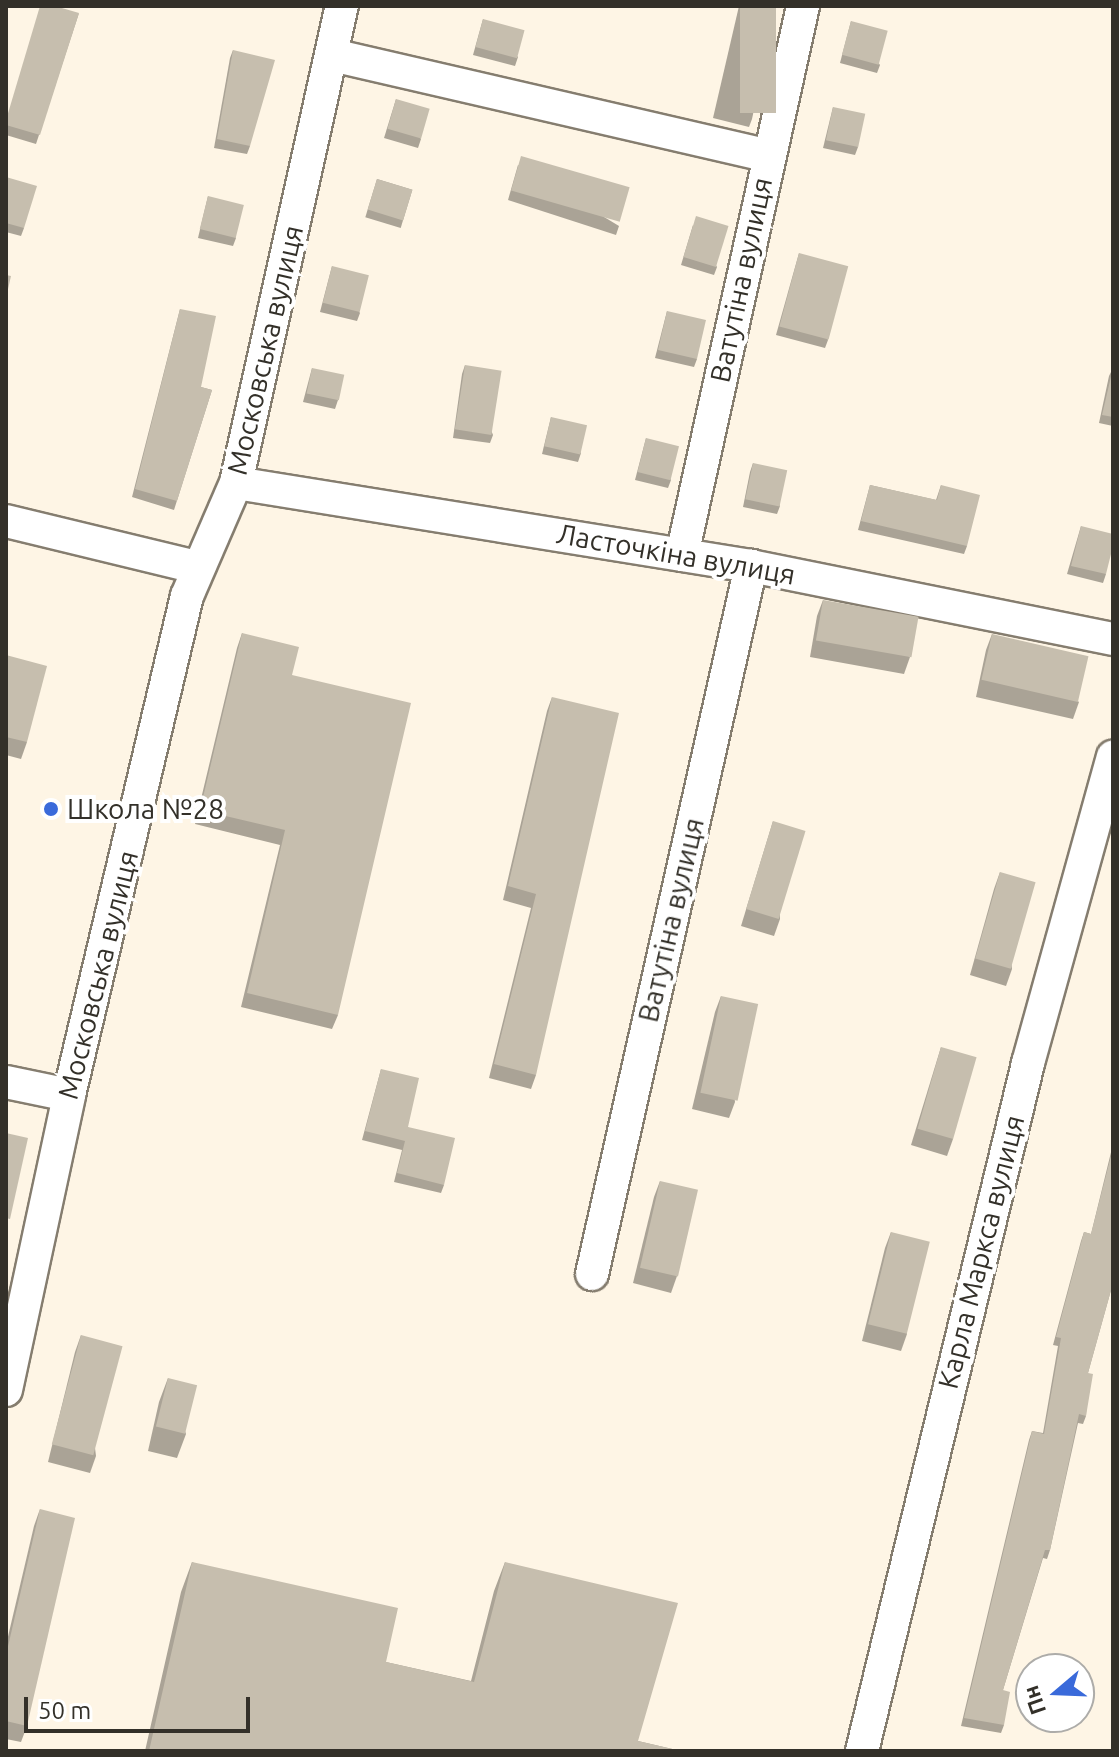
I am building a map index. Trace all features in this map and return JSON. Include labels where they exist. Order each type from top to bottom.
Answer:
[{"type":"street","name":"Московська вулиця","points":[[6,1390],[69,1095],[196,567],[236,483],[342,6]]},
{"type":"street","name":"Ватутіна вулиця","points":[[682,555],[803,6]]},
{"type":"street","points":[[332,55],[768,156]]},
{"type":"street","name":"Ласточкіна вулиця","points":[[236,483],[751,566],[1113,639]]},
{"type":"street","points":[[6,521],[196,567]]},
{"type":"street","name":"Ватутіна вулиця","points":[[592,1274],[751,566]]},
{"type":"street","name":"Карла Маркса вулиця","points":[[862,1751],[1028,1063],[1113,757]]},
{"type":"street","points":[[6,1082],[69,1095]]},
{"type":"building","points":[[40,6],[55,6],[79,13],[40,135],[6,125],[6,120]]},
{"type":"building","points":[[740,6],[776,6],[776,113],[740,113]]},
{"type":"building","points":[[483,19],[525,30],[517,58],[475,47]]},
{"type":"building","points":[[851,21],[888,31],[879,65],[842,55]]},
{"type":"building","points":[[233,50],[275,60],[250,146],[217,139]]},
{"type":"building","points":[[396,99],[430,109],[421,138],[387,129]]},
{"type":"building","points":[[833,107],[865,114],[858,147],[826,140]]},
{"type":"building","points":[[521,156],[630,187],[620,222],[511,191]]},
{"type":"building","points":[[6,177],[37,186],[24,228],[6,223]]},
{"type":"building","points":[[377,179],[412,190],[403,220],[368,210]]},
{"type":"building","points":[[208,196],[244,205],[236,238],[200,229]]},
{"type":"building","points":[[696,216],[729,226],[716,267],[683,257]]},
{"type":"building","points":[[799,253],[848,266],[829,340],[779,326]]},
{"type":"building","points":[[332,266],[369,275],[360,312],[323,303]]},
{"type":"building","points":[[6,275],[11,276],[6,298]]},
{"type":"building","points":[[180,309],[216,316],[201,387],[212,390],[177,501],[135,489]]},
{"type":"building","points":[[667,311],[706,320],[697,359],[658,350]]},
{"type":"building","points":[[465,365],[502,371],[491,435],[455,429]]},
{"type":"building","points":[[312,368],[344,375],[339,400],[307,393]]},
{"type":"building","points":[[1113,368],[1113,417],[1102,415]]},
{"type":"building","points":[[551,417],[587,425],[580,455],[544,446]]},
{"type":"building","points":[[646,438],[679,446],[671,480],[638,472]]},
{"type":"building","points":[[753,463],[787,470],[780,506],[745,499]]},
{"type":"building","points":[[870,485],[937,500],[941,485],[980,495],[967,546],[861,521]]},
{"type":"building","points":[[1081,526],[1113,534],[1106,574],[1071,566]]},
{"type":"building","points":[[823,600],[919,617],[911,657],[816,640]]},
{"type":"building","points":[[242,633],[299,647],[292,675],[411,703],[338,1015],[247,993],[285,830],[200,810]]},
{"type":"building","points":[[992,634],[1088,656],[1078,702],[981,680]]},
{"type":"building","points":[[6,655],[47,666],[27,742],[6,737]]},
{"type":"building","points":[[552,697],[619,713],[536,1075],[494,1064],[536,894],[508,886]]},
{"type":"building","points":[[773,821],[806,831],[779,919],[746,909]]},
{"type":"building","points":[[1000,872],[1036,882],[1011,969],[975,959]]},
{"type":"building","points":[[721,996],[758,1004],[738,1101],[700,1093]]},
{"type":"building","points":[[941,1047],[977,1057],[953,1139],[918,1129]]},
{"type":"building","points":[[381,1069],[419,1078],[408,1127],[455,1138],[444,1185],[397,1173],[405,1141],[365,1131]]},
{"type":"building","points":[[6,1133],[28,1138],[10,1219],[6,1218]]},
{"type":"building","points":[[1113,1148],[1113,1283],[1088,1373],[1093,1374],[1086,1416],[1079,1414],[1050,1550],[1045,1550],[1003,1690],[1010,1692],[1004,1725],[964,1718],[1032,1431],[1044,1434],[1061,1338],[1056,1337],[1084,1232],[1091,1234]]},
{"type":"building","points":[[660,1181],[698,1190],[678,1276],[640,1268]]},
{"type":"building","points":[[891,1232],[930,1242],[907,1334],[868,1324]]},
{"type":"building","points":[[81,1335],[123,1346],[93,1455],[52,1444]]},
{"type":"building","points":[[168,1378],[197,1385],[185,1434],[156,1427]]},
{"type":"building","points":[[40,1509],[75,1518],[27,1726],[6,1721],[6,1655]]},
{"type":"building","points":[[192,1562],[398,1608],[386,1662],[474,1682],[505,1562],[678,1603],[638,1741],[681,1751],[149,1751]]},
{"type":"place","name":"Школа №28","points":[[51,809]]}]
